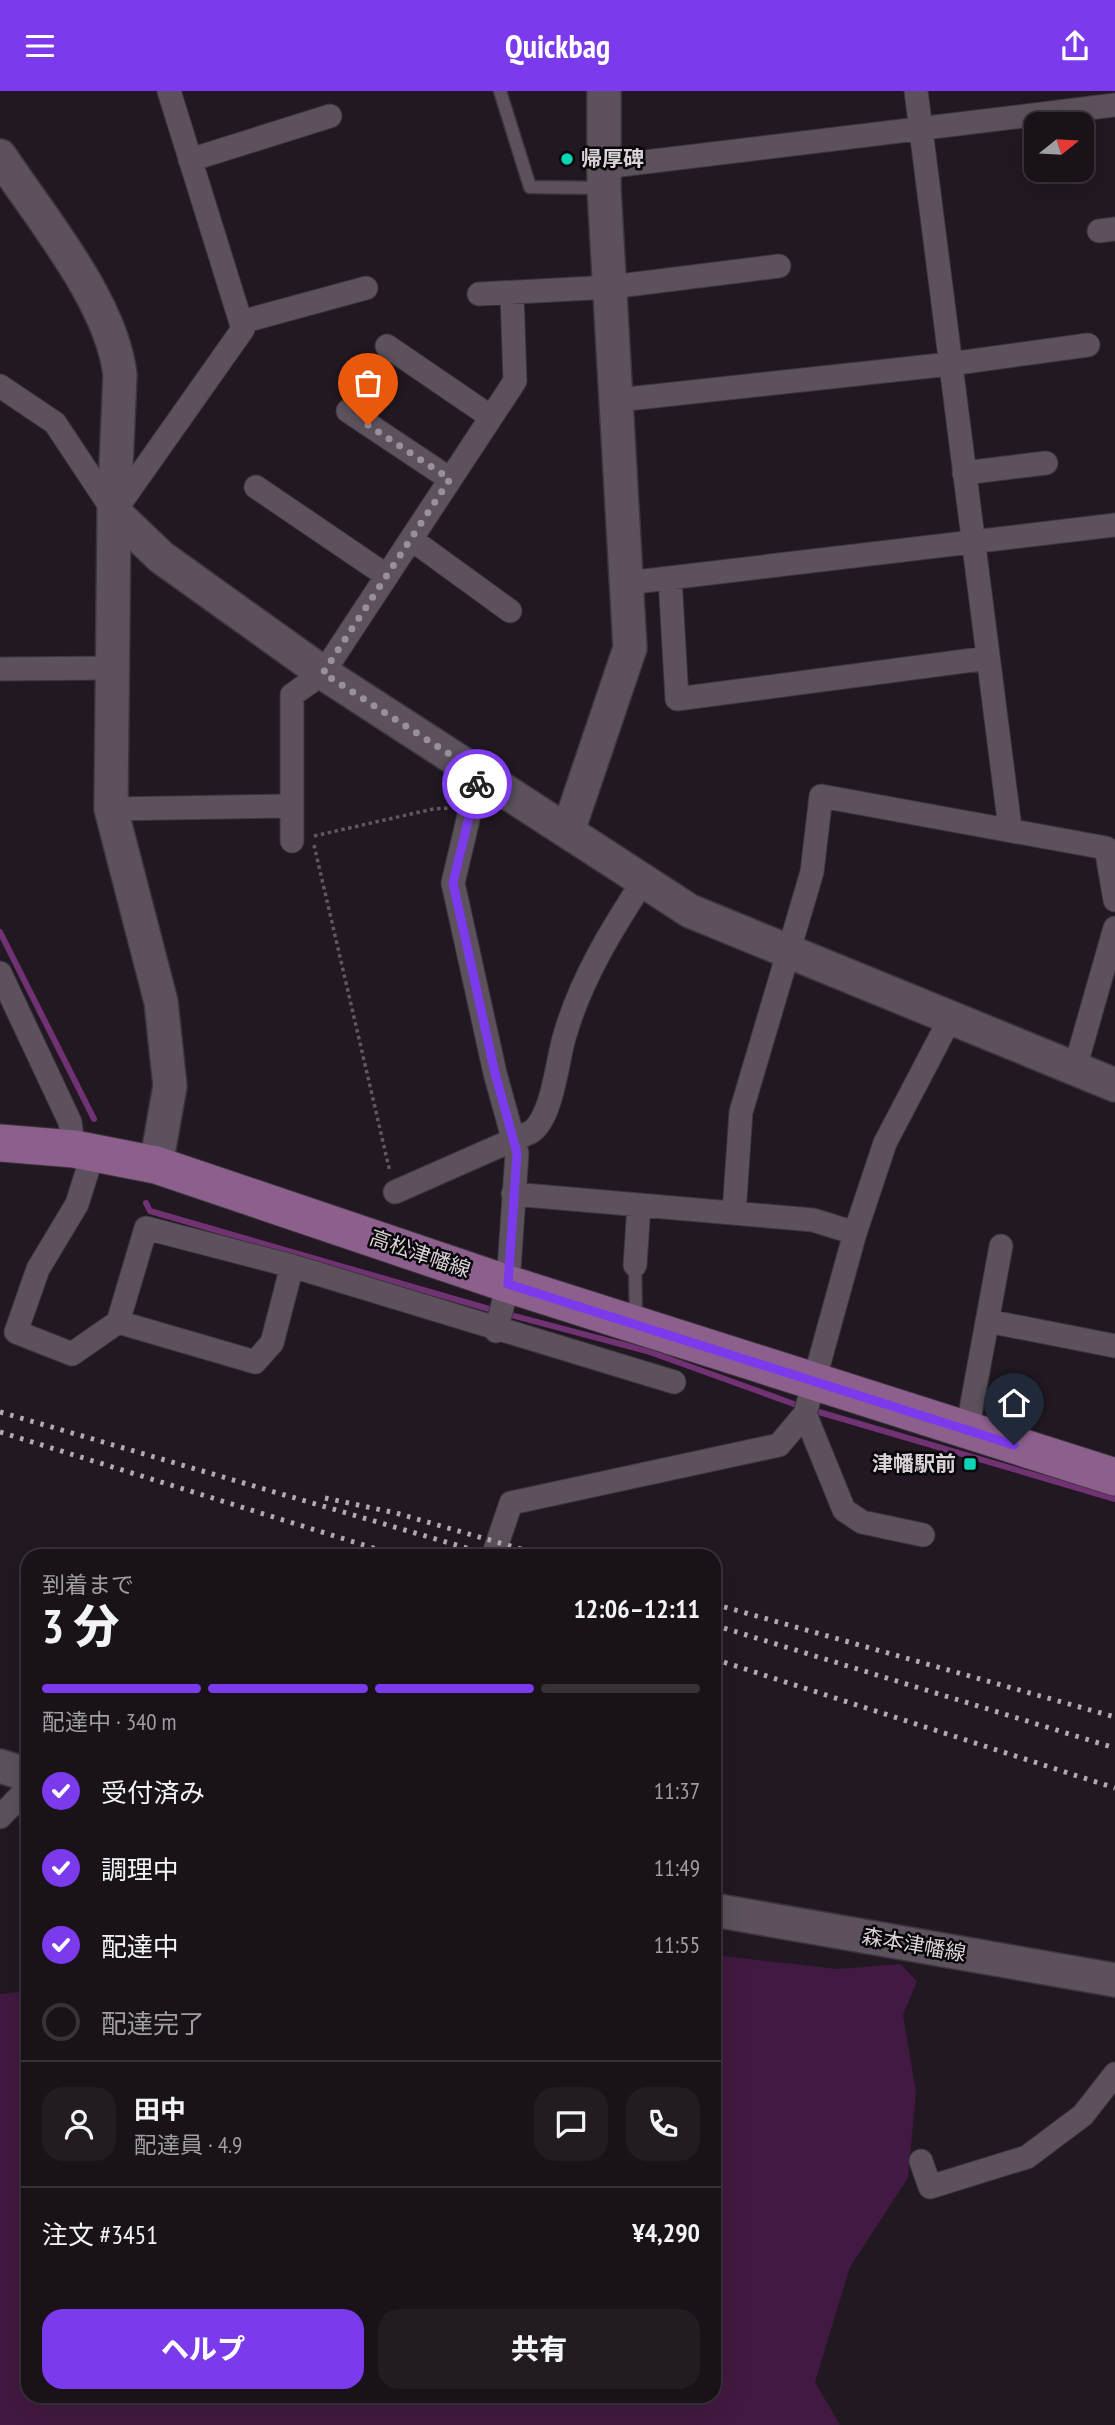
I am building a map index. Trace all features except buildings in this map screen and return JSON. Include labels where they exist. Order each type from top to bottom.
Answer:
[{"type":"main road","name":"高松津幡線","points":[[0,1143],[83,1151],[156,1165],[502,1311],[636,1325],[809,1398],[967,1431],[1112,1468]]},
{"type":"street","points":[[114,512],[243,328],[169,91]]},
{"type":"street","points":[[568,831],[630,648],[604,178],[604,91]]},
{"type":"street","points":[[916,91],[1010,828]]},
{"type":"street","points":[[604,178],[920,129],[1115,106]]},
{"type":"street","points":[[190,160],[330,116]]},
{"type":"street","points":[[0,156],[100,307],[117,352],[120,375],[114,512],[111,809],[161,1002],[170,1086],[156,1165]]},
{"type":"street","points":[[479,293],[512,294],[611,288],[779,266]]},
{"type":"street","points":[[241,323],[366,288]]},
{"type":"street","points":[[292,841],[292,695],[323,673],[515,381],[512,294]]},
{"type":"street","points":[[618,400],[1088,345]]},
{"type":"street","points":[[387,346],[491,417]]},
{"type":"street","points":[[0,386],[55,423],[114,512],[161,557],[323,673],[690,911],[1115,1085]]},
{"type":"street","points":[[348,411],[450,479]]},
{"type":"street","points":[[964,473],[1045,463]]},
{"type":"street","points":[[256,487],[387,576]]},
{"type":"street","points":[[627,583],[1115,525]]},
{"type":"street","points":[[411,539],[510,611]]},
{"type":"street","points":[[670,578],[677,699],[988,658]]},
{"type":"street","points":[[0,669],[112,668]]},
{"type":"street","points":[[479,773],[453,883],[517,1153],[502,1311]]},
{"type":"street","points":[[734,1213],[741,1112],[812,872],[821,796],[1010,828],[1106,848],[1115,900]]},
{"type":"street","points":[[111,809],[291,806]]},
{"type":"street","points":[[395,1192],[531,1132],[543,1121],[564,1036],[583,986],[614,926],[644,880]]},
{"type":"street","points":[[1075,1068],[1115,928]]},
{"type":"street","points":[[0,973],[83,1151],[77,1204],[37,1269],[16,1332],[72,1354],[118,1322],[146,1228],[292,1266],[502,1311],[674,1382]]},
{"type":"street","points":[[495,1549],[511,1503],[779,1445],[809,1398],[855,1233],[885,1143],[951,1017]]},
{"type":"street","points":[[513,1193],[813,1220],[855,1233]]},
{"type":"street","points":[[635,1265],[639,1205]]},
{"type":"street","points":[[967,1431],[1001,1247]]},
{"type":"street","points":[[118,1322],[255,1362],[272,1343],[292,1266]]},
{"type":"street","points":[[988,1321],[1115,1346]]},
{"type":"street","points":[[809,1398],[844,1510],[862,1522],[923,1535]]},
{"type":"street","points":[[0,1766],[21,1774]]},
{"type":"street","points":[[0,1817],[21,1795]]},
{"type":"street","name":"森本津幡線","points":[[721,1911],[1115,1980]]},
{"type":"street","points":[[921,2161],[930,2187],[1027,2157],[1083,2115],[1115,2074]]},
{"type":"lane","points":[[500,91],[530,187],[604,178]]},
{"type":"lane","points":[[635,1265],[636,1325]]},
{"type":"path","points":[[395,1192],[312,836],[433,809],[471,808]]},
{"type":"shaded area","points":[[721,1956],[838,1969],[900,1964],[917,1981],[903,2015],[916,2092],[908,2178],[850,2267],[815,2382],[840,2425],[0,2425],[0,1994],[21,1992],[21,2403],[721,2403]]},
{"type":"waterway","points":[[0,932],[94,1119]]},
{"type":"waterway","points":[[146,1203],[150,1211],[496,1311]]},
{"type":"waterway","points":[[507,1314],[647,1351],[794,1404]]},
{"type":"waterway","points":[[819,1412],[1115,1499]]},
{"type":"railway","points":[[0,1412],[470,1549]]},
{"type":"railway","points":[[0,1432],[376,1549]]},
{"type":"railway","points":[[325,1498],[396,1513],[521,1549]]},
{"type":"railway","points":[[721,1606],[1115,1717]]},
{"type":"railway","points":[[721,1627],[1115,1748]]},
{"type":"railway","points":[[721,1661],[1115,1788]]},
{"type":"way so far","points":[[368,425],[450,479],[323,673],[479,773],[477,784]]},
{"type":"place","name":"帰厚碑","points":[[567,159]]},
{"type":"place","name":"津幡駅前","points":[[970,1464]]},
{"type":"route","points":[[477,784],[453,883],[495,1073],[517,1153],[508,1284],[1014,1445]]}]
